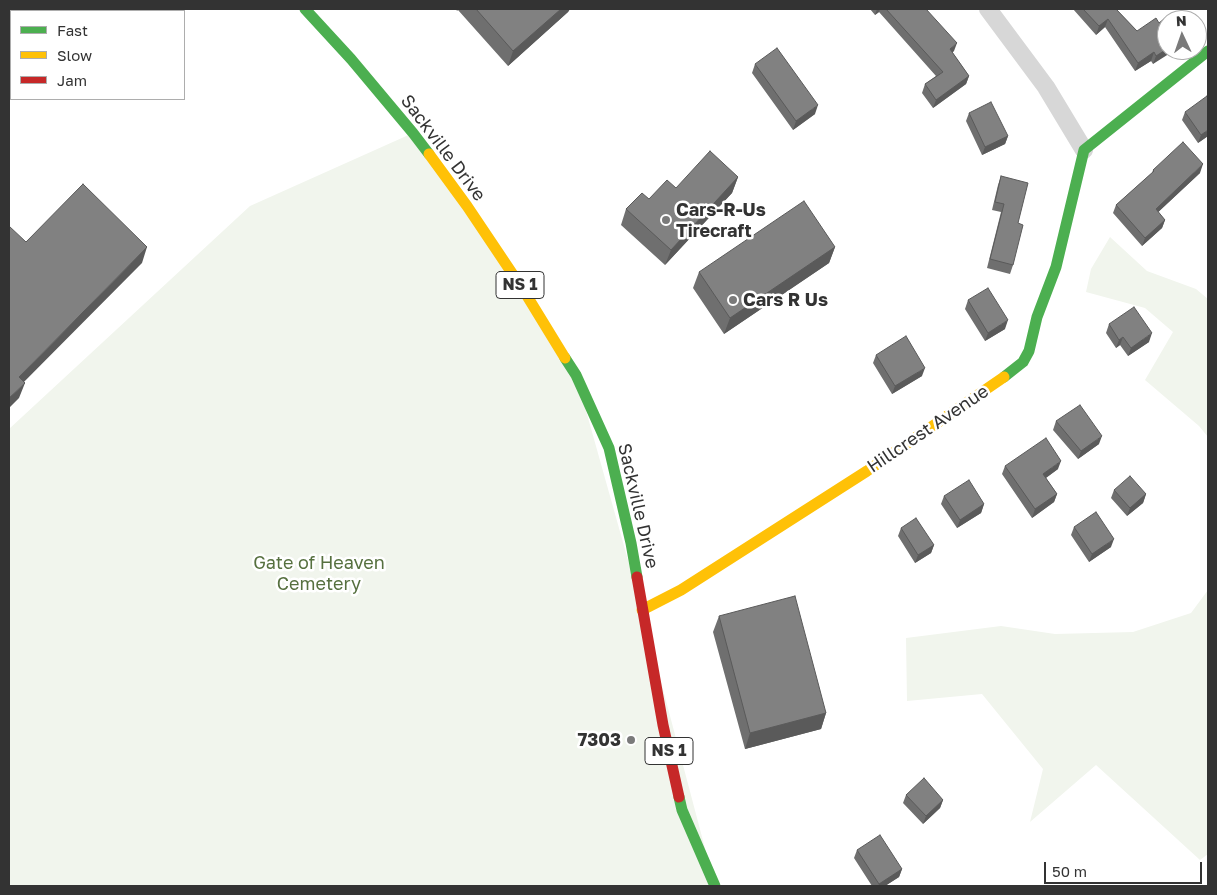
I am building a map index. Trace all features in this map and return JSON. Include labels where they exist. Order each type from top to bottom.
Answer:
[{"type":"main road","name":"Sackville Drive","points":[[305,9],[351,59],[406,126],[467,206],[524,291],[576,375],[609,448],[631,544],[663,725],[682,810],[715,886]]},
{"type":"main road","points":[[1084,150],[1208,51]]},
{"type":"main road","name":"Hillcrest Avenue","points":[[642,610],[680,590],[867,471],[1006,376],[1023,362],[1030,351],[1037,317],[1056,267],[1084,150]]},
{"type":"street","points":[[988,9],[1046,86],[1084,150]]},
{"type":"green space","name":"Gate of Heaven Cemetery","points":[[413,133],[576,375],[642,610],[715,886],[9,886],[9,429],[250,206]]},
{"type":"green space","points":[[1110,237],[1147,271],[1196,289],[1208,299],[1208,437],[1199,426],[1145,380],[1173,332],[1145,308],[1086,292],[1091,269]]},
{"type":"green space","points":[[1208,590],[1208,854],[1200,860],[1096,765],[1030,822],[1043,769],[982,694],[907,701],[906,638],[1001,626],[1055,634],[1133,632],[1191,613]]},
{"type":"building","points":[[476,9],[561,9],[513,51]]},
{"type":"building","points":[[886,9],[926,9],[957,43],[950,49],[969,76],[936,100],[925,84],[943,72]]},
{"type":"building","points":[[1083,9],[1116,9],[1137,31],[1156,18],[1157,55],[1154,52],[1138,63],[1108,19],[1099,26]]},
{"type":"building","points":[[777,48],[818,105],[796,121],[755,64]]},
{"type":"building","points":[[1207,96],[1208,130],[1201,135],[1185,112]]},
{"type":"building","points":[[991,102],[1008,136],[985,147],[969,113]]},
{"type":"building","points":[[1183,142],[1203,164],[1156,209],[1165,220],[1145,238],[1116,205]]},
{"type":"building","name":"Cars-R-Us Tirecraft","points":[[710,151],[738,177],[671,250],[626,209],[642,193],[649,199],[667,180],[676,188]]},
{"type":"building","points":[[1001,176],[1028,183],[1018,223],[1023,225],[1013,265],[990,259],[1004,204],[995,202]]},
{"type":"building","points":[[83,184],[147,247],[19,377],[25,383],[9,398],[9,226],[26,242]]},
{"type":"building","points":[[804,201],[835,247],[730,318],[699,272]]},
{"type":"building","points":[[988,288],[1008,320],[988,333],[968,300]]},
{"type":"building","points":[[1134,307],[1152,333],[1131,348],[1123,337],[1119,340],[1109,324]]},
{"type":"building","points":[[906,336],[925,368],[895,386],[876,355]]},
{"type":"building","points":[[1080,405],[1102,436],[1081,451],[1056,421]]},
{"type":"building","points":[[1046,438],[1061,461],[1043,474],[1057,494],[1035,509],[1005,466]]},
{"type":"building","points":[[1130,476],[1146,494],[1130,508],[1114,490]]},
{"type":"building","points":[[969,480],[984,504],[960,520],[944,496]]},
{"type":"building","points":[[1096,512],[1114,539],[1092,554],[1074,527]]},
{"type":"building","points":[[916,518],[934,545],[918,555],[901,528]]},
{"type":"building","points":[[795,596],[826,713],[750,733],[719,616]]},
{"type":"building","points":[[924,778],[943,800],[926,816],[906,795]]},
{"type":"building","points":[[880,835],[902,869],[879,884],[857,850]]},
{"type":"traffic: fast","points":[[305,9],[351,59],[429,154]]},
{"type":"traffic: fast","points":[[1004,377],[1023,362],[1029,351],[1037,317],[1056,267],[1084,150],[1208,51]]},
{"type":"traffic: fast","points":[[565,358],[576,375],[609,448],[637,577]]},
{"type":"traffic: fast","points":[[679,797],[682,810],[715,886]]},
{"type":"traffic: slow","points":[[429,154],[467,206],[524,291],[565,358]]},
{"type":"traffic: slow","points":[[642,610],[681,590],[867,471],[1004,377]]},
{"type":"traffic: jam","points":[[637,577],[663,725],[679,797]]},
{"type":"place","name":"Cars-R-Us Tirecraft","points":[[666,220]]},
{"type":"place","name":"Cars R Us","points":[[733,300]]},
{"type":"place","name":"7303","points":[[631,740]]}]
